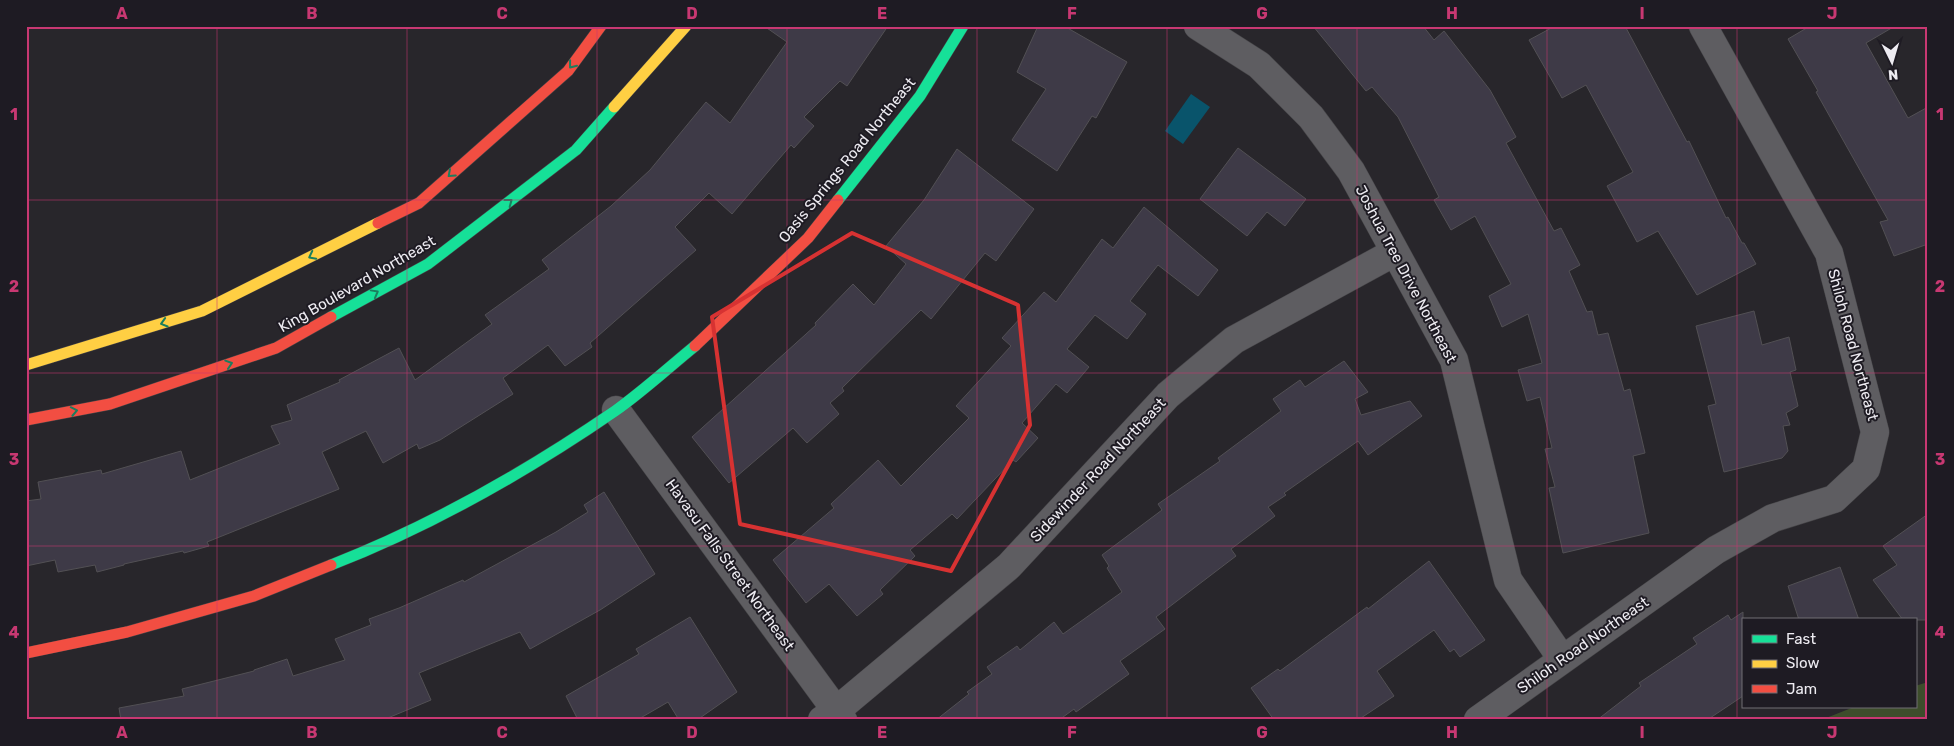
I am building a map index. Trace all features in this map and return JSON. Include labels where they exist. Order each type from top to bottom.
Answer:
[{"type":"street","points":[[26,365],[202,311],[418,203],[568,71],[601,26]]},
{"type":"street","name":"King Boulevard Northeast","points":[[26,420],[110,404],[276,348],[428,264],[576,150],[686,26]]},
{"type":"street","name":"Oasis Springs Road Northeast","points":[[26,653],[127,632],[254,596],[385,544],[512,478],[616,410],[700,342],[808,238],[920,96],[963,26]]},
{"type":"street","name":"Joshua Tree Drive Northeast","points":[[1198,26],[1259,65],[1311,117],[1351,171],[1454,360],[1508,580],[1562,659]]},
{"type":"street","name":"Shiloh Road Northeast","points":[[1478,720],[1716,550],[1773,518],[1834,499],[1866,469],[1875,432],[1829,253],[1704,26]]},
{"type":"street","name":"Sidewinder Road Northeast","points":[[834,717],[1009,566],[1168,395],[1234,340],[1395,252]]},
{"type":"street","name":"Havasu Falls Street Northeast","points":[[616,410],[834,717]]},
{"type":"highlighted area","points":[[852,233],[1018,305],[1030,425],[951,571],[740,524],[712,317]]},
{"type":"green space","points":[[1928,682],[1928,720],[1821,720],[1851,708],[1916,708],[1916,686]]},
{"type":"water","points":[[1191,94],[1210,107],[1183,144],[1165,131]]},
{"type":"building","points":[[764,26],[888,26],[847,86],[840,81],[804,117],[814,126],[794,148],[791,145],[732,214],[709,193],[675,227],[696,250],[590,343],[592,347],[565,366],[548,345],[503,378],[513,394],[440,440],[419,449],[417,444],[383,463],[366,431],[322,452],[339,489],[207,542],[209,546],[184,553],[183,551],[124,564],[97,572],[95,565],[58,572],[55,560],[26,566],[26,501],[41,499],[38,482],[101,470],[102,474],[181,451],[190,480],[280,444],[271,426],[292,420],[287,405],[340,382],[339,380],[399,348],[415,380],[492,324],[485,315],[549,269],[542,260],[611,206],[650,170],[706,102],[730,123],[787,42]]},
{"type":"building","points":[[1038,26],[1064,26],[1127,62],[1096,118],[1092,116],[1057,171],[1012,140],[1046,89],[1017,72]]},
{"type":"building","points":[[1313,26],[1423,26],[1434,40],[1444,31],[1490,90],[1516,137],[1506,143],[1554,231],[1561,228],[1580,265],[1569,271],[1587,312],[1592,311],[1598,335],[1608,333],[1624,391],[1630,389],[1645,453],[1633,456],[1649,533],[1563,553],[1549,488],[1555,487],[1545,449],[1552,448],[1540,397],[1527,401],[1518,370],[1542,363],[1528,314],[1502,327],[1489,296],[1511,284],[1475,216],[1451,230],[1434,200],[1439,197],[1398,117],[1372,87],[1366,91]]},
{"type":"building","points":[[1555,26],[1625,26],[1687,142],[1689,141],[1726,218],[1728,217],[1756,264],[1697,295],[1658,231],[1637,242],[1607,186],[1633,172],[1586,85],[1562,98],[1529,40]]},
{"type":"building","points":[[1810,26],[1895,26],[1866,43],[1908,118],[1928,107],[1928,244],[1894,256],[1880,222],[1888,220],[1788,39]]},
{"type":"building","points":[[1238,148],[1306,199],[1285,226],[1267,212],[1247,236],[1200,199]]},
{"type":"building","points":[[957,149],[1034,209],[996,261],[985,253],[931,319],[921,310],[842,388],[844,391],[830,403],[839,414],[807,443],[793,428],[729,483],[692,437],[816,325],[815,323],[853,284],[874,305],[906,264],[886,246],[924,200]]},
{"type":"building","points":[[1144,207],[1218,270],[1198,296],[1158,265],[1130,301],[1146,314],[1127,339],[1095,315],[1067,349],[1089,367],[1067,393],[1056,384],[1022,423],[1038,438],[1016,462],[1013,460],[957,519],[952,514],[910,550],[915,556],[880,590],[883,594],[857,616],[829,584],[806,603],[773,560],[834,508],[831,504],[878,460],[901,486],[969,418],[956,406],[1011,346],[1002,338],[1044,292],[1056,302],[1102,239],[1113,248]]},
{"type":"building","points":[[1754,311],[1762,345],[1789,337],[1796,370],[1790,372],[1798,406],[1786,413],[1790,425],[1783,426],[1788,451],[1782,458],[1724,472],[1708,406],[1716,404],[1696,326]]},
{"type":"building","points":[[1344,361],[1368,392],[1355,399],[1361,415],[1410,401],[1422,416],[1368,455],[1358,441],[1284,493],[1286,495],[1268,507],[1275,516],[1231,549],[1236,556],[1156,617],[1165,629],[1120,661],[1129,674],[1076,712],[1074,709],[1059,720],[936,720],[969,694],[967,692],[992,674],[987,667],[1017,646],[1020,650],[1054,622],[1063,634],[1122,592],[1107,568],[1109,566],[1102,555],[1162,510],[1158,504],[1220,461],[1218,458],[1281,411],[1273,399],[1300,380],[1305,387]]},
{"type":"building","points":[[604,492],[655,574],[600,610],[530,649],[520,632],[419,673],[431,700],[383,720],[121,720],[119,708],[184,696],[182,689],[254,671],[287,659],[293,676],[345,660],[335,639],[371,625],[369,619],[463,580],[464,582],[556,532],[588,512],[584,505]]},
{"type":"building","points":[[1928,514],[1928,620],[1902,618],[1873,580],[1897,565],[1883,546]]},
{"type":"building","points":[[1429,561],[1485,640],[1460,657],[1454,649],[1450,652],[1434,630],[1377,671],[1394,696],[1358,720],[1274,720],[1251,688],[1278,669],[1280,671],[1367,607],[1368,609]]},
{"type":"building","points":[[1840,567],[1858,618],[1798,618],[1788,586]]},
{"type":"building","points":[[1743,612],[1742,697],[1707,720],[1597,720],[1641,686],[1639,683],[1697,644],[1693,638],[1728,615],[1731,620]]},
{"type":"building","points":[[690,617],[737,692],[697,720],[679,720],[668,702],[637,720],[578,720],[566,696],[639,654],[636,649]]},
{"type":"traffic: fast","points":[[838,200],[920,96],[963,26]]},
{"type":"traffic: fast","points":[[331,317],[428,264],[576,150],[614,107]]},
{"type":"traffic: fast","points":[[331,565],[368,550],[441,515],[547,455],[615,411],[695,346]]},
{"type":"traffic: slow","points":[[614,107],[686,26]]},
{"type":"traffic: slow","points":[[26,365],[202,311],[378,223]]},
{"type":"traffic: jam","points":[[378,223],[419,203],[568,71],[601,26]]},
{"type":"traffic: jam","points":[[695,346],[808,238],[838,200]]},
{"type":"traffic: jam","points":[[26,420],[110,404],[276,348],[331,317]]},
{"type":"traffic: jam","points":[[26,653],[127,632],[254,596],[331,565]]}]
